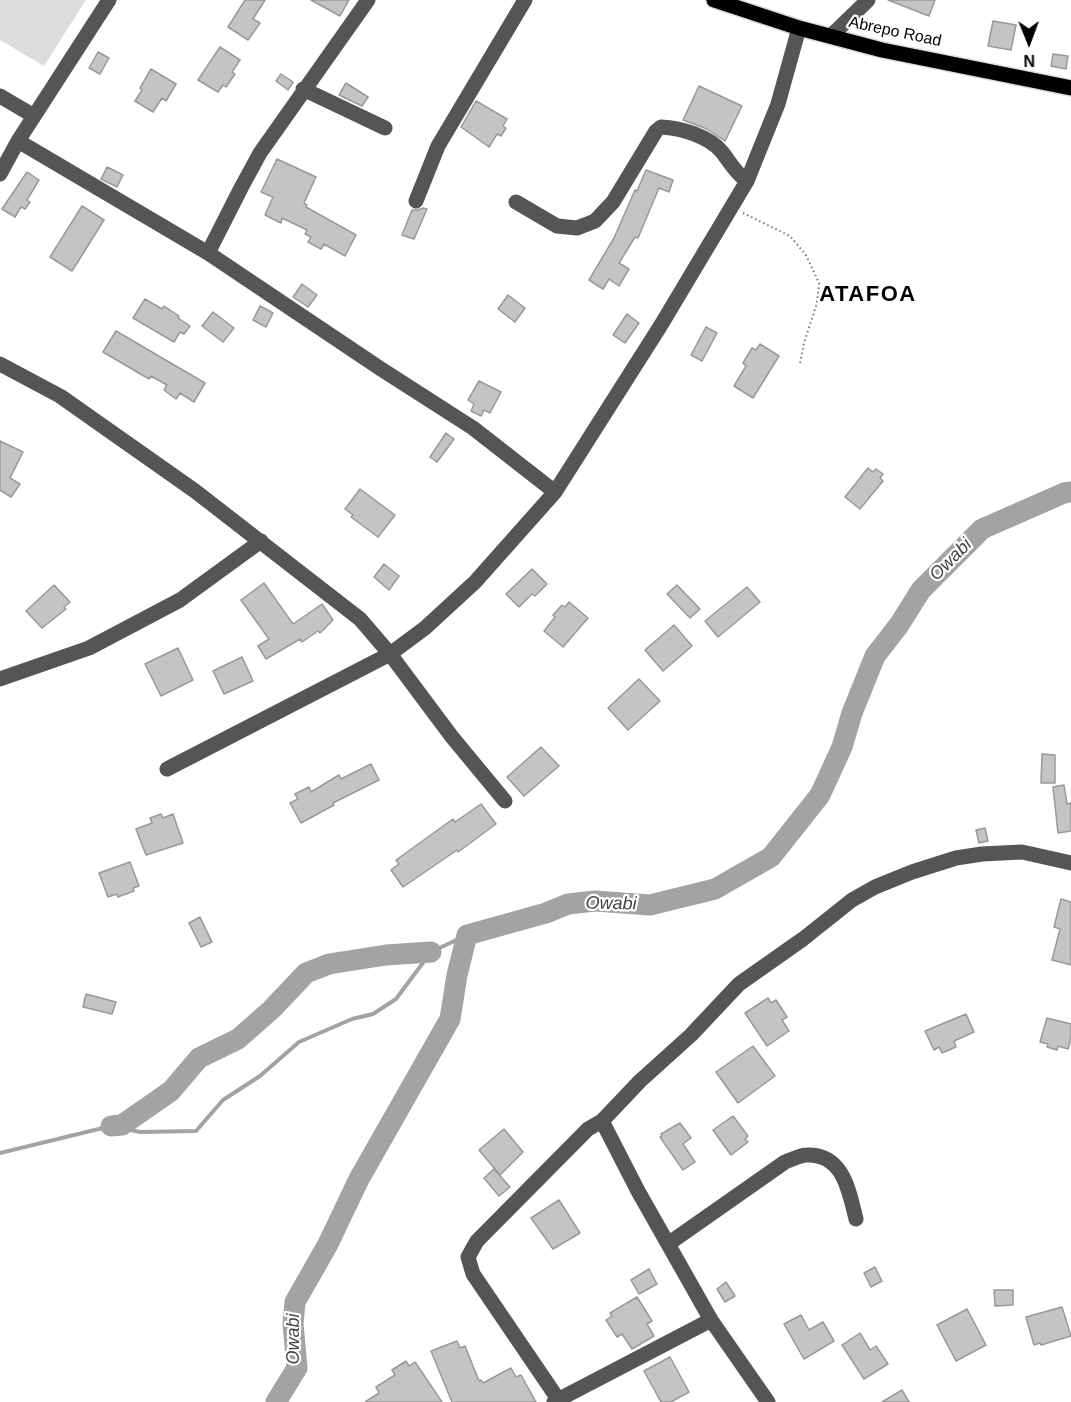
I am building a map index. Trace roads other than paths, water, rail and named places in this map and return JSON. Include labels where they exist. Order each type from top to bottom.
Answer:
[{"type":"main road","name":"Abrepo Road","points":[[714,0],[799,28],[882,50],[1071,88]]},
{"type":"street","points":[[0,174],[18,141],[109,0]]},
{"type":"street","points":[[208,253],[260,153],[368,0]]},
{"type":"street","points":[[416,201],[438,146],[525,0]]},
{"type":"street","points":[[831,36],[868,0]]},
{"type":"street","points":[[167,769],[390,654],[425,628],[475,582],[555,492],[661,325],[747,180],[778,104],[799,28]]},
{"type":"street","points":[[303,90],[385,128]]},
{"type":"street","points":[[0,96],[34,116]]},
{"type":"street","points":[[516,202],[557,226],[577,228],[595,221],[613,202],[656,131],[661,128],[702,137],[712,142],[721,150],[739,176],[747,180]]},
{"type":"street","points":[[18,141],[208,253],[473,428],[555,492]]},
{"type":"street","points":[[0,364],[60,396],[195,491],[360,619],[505,801]]},
{"type":"street","points":[[0,679],[89,648],[180,600],[261,541]]},
{"type":"street","points":[[711,1320],[558,1401],[473,1274],[468,1257],[484,1233],[588,1129],[602,1121],[640,1081],[691,1035],[739,984],[803,939],[852,900],[875,887],[912,872],[956,858],[1022,852],[1071,863]]},
{"type":"street","points":[[602,1121],[711,1320],[768,1402]]},
{"type":"street","points":[[668,1244],[785,1162],[807,1155],[824,1158],[840,1169],[856,1219]]},
{"type":"waterway","name":"Owabi","points":[[276,1402],[297,1368],[293,1324],[295,1302],[328,1244],[359,1179],[450,1019],[457,975],[467,935],[546,913],[568,904],[595,901],[650,905],[715,889],[771,857],[820,795],[842,747],[852,713],[875,656],[899,625],[921,590],[982,529],[1071,492]]},
{"type":"waterway","points":[[0,1153],[111,1126],[140,1132],[196,1131],[223,1100],[260,1076],[299,1042],[352,1019],[373,1014],[396,999],[431,952],[467,935]]},
{"type":"waterway","points":[[111,1126],[122,1125],[171,1091],[199,1058],[238,1039],[272,1009],[306,973],[329,964],[386,955],[431,952]]},
{"type":"district","name":"ATAFOA","points":[[868,295]]}]
